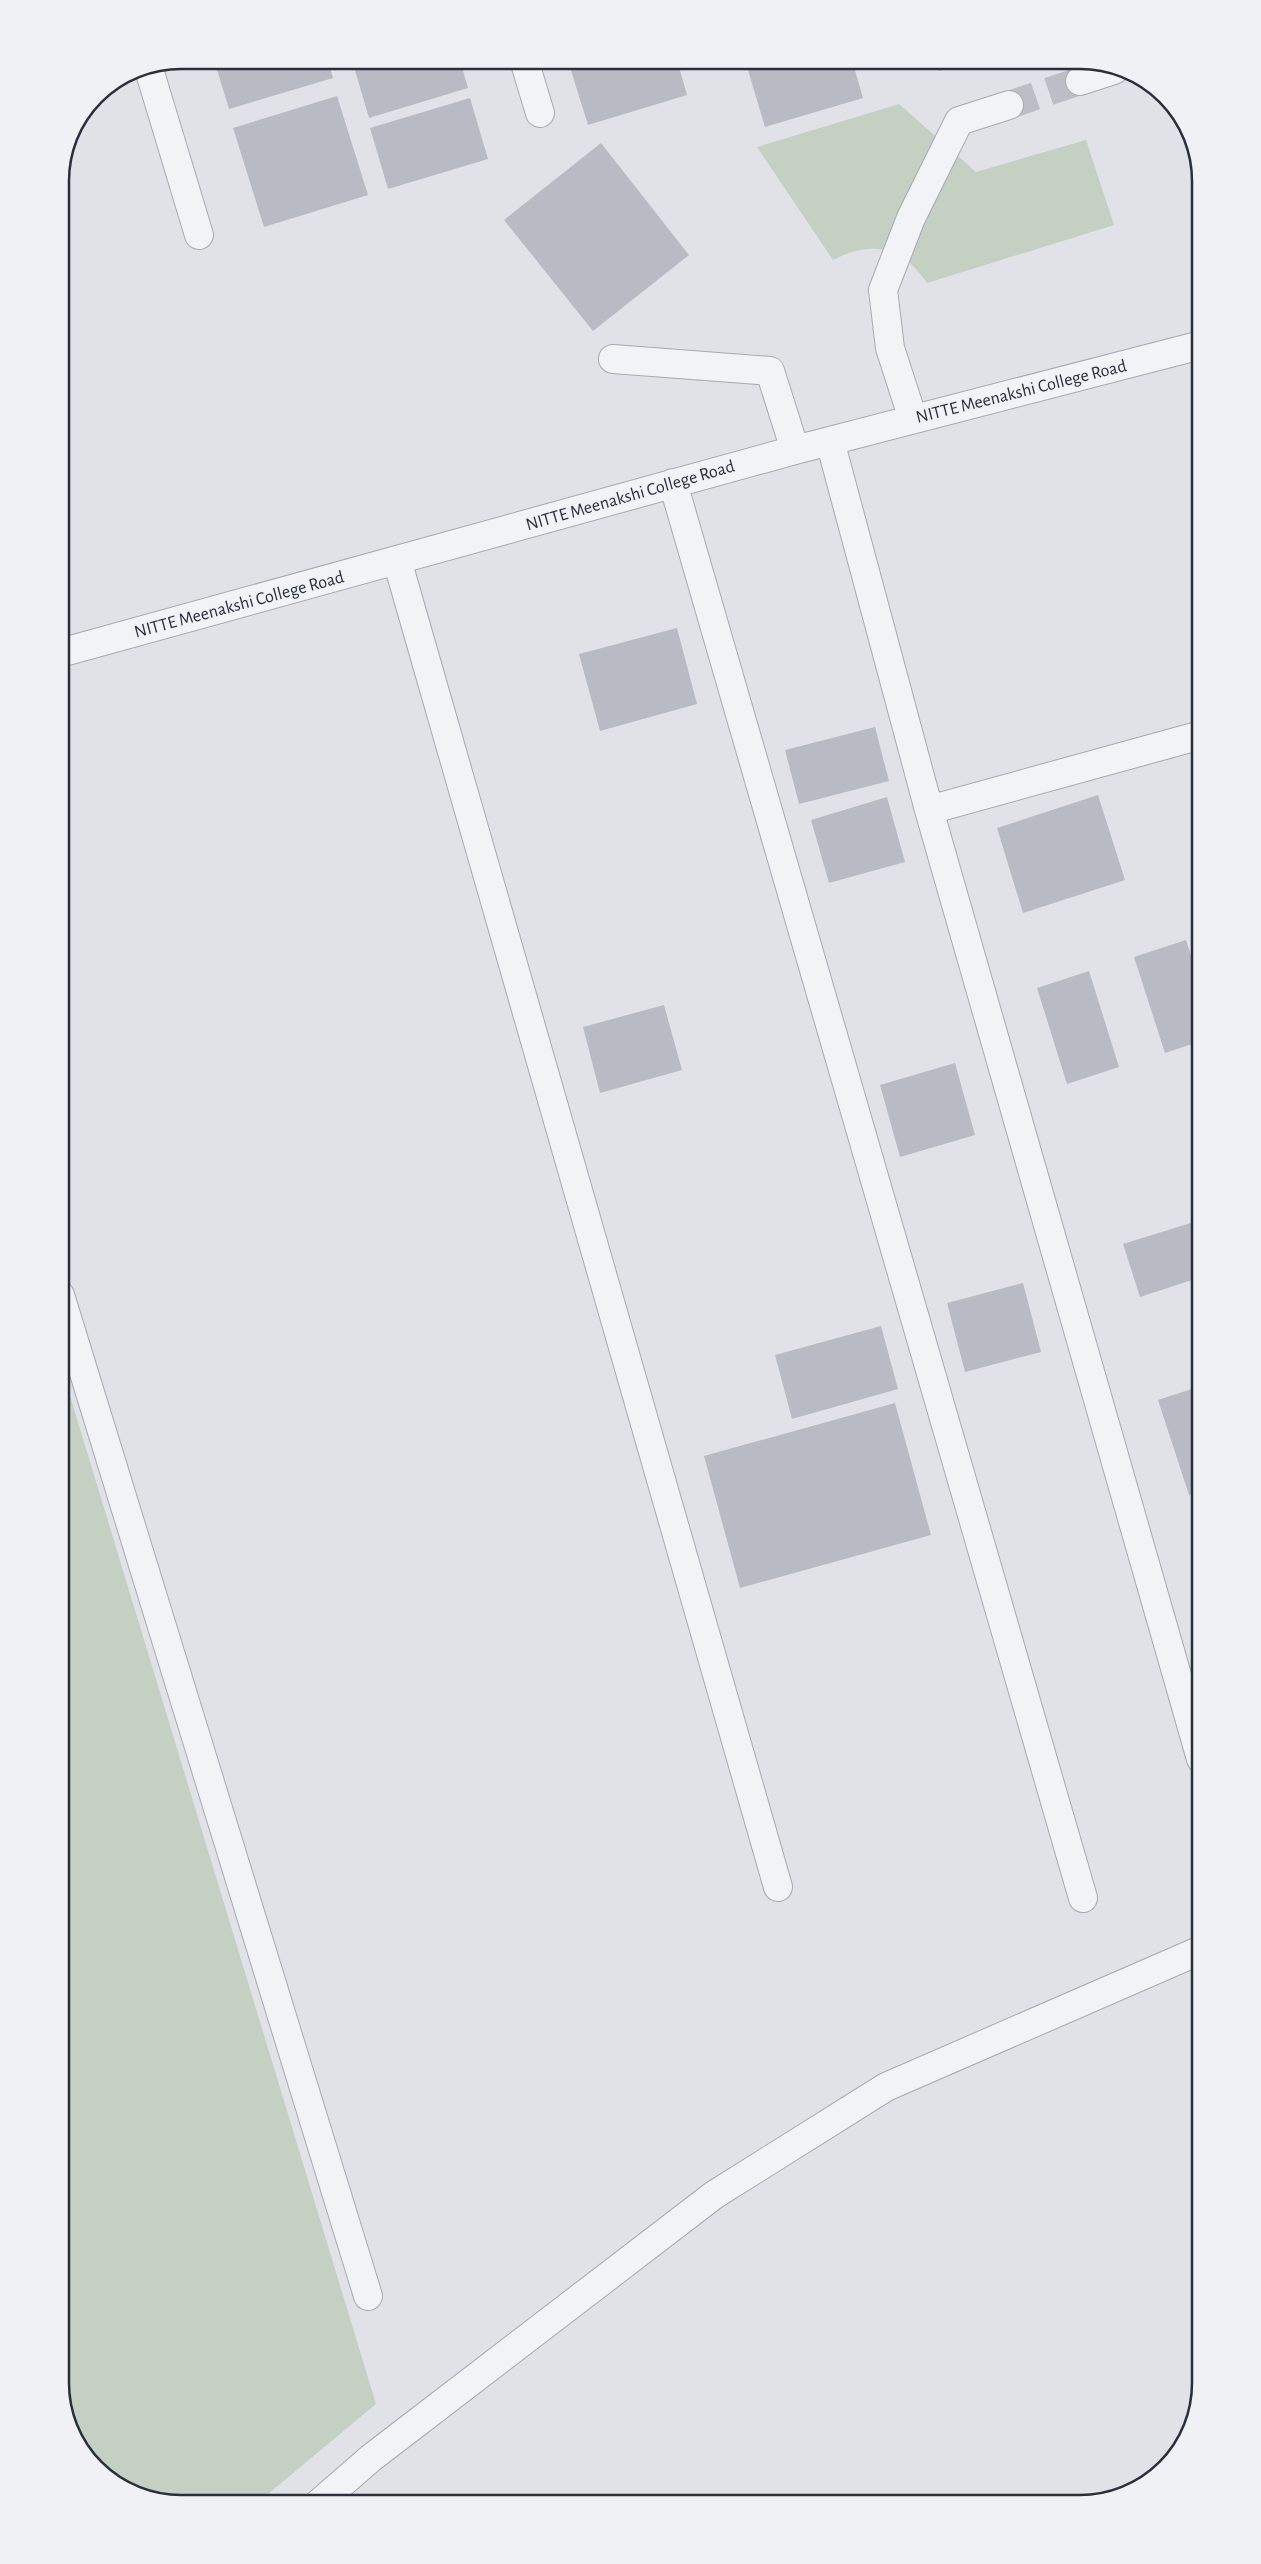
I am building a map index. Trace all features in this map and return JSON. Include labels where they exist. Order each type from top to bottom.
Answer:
[{"type":"street","points":[[527,69],[540,113]]},
{"type":"street","points":[[1080,81],[1107,72]]},
{"type":"street","points":[[150,73],[199,235]]},
{"type":"street","points":[[913,419],[890,348],[883,290],[911,218],[959,121],[1008,105]]},
{"type":"street","name":"NITTE Meenakshi College Road","points":[[69,651],[795,450],[1192,348]]},
{"type":"street","points":[[612,359],[770,371],[795,450]]},
{"type":"street","points":[[830,441],[930,810],[1192,1727]]},
{"type":"street","points":[[673,483],[1083,1898]]},
{"type":"street","points":[[397,560],[778,1887]]},
{"type":"street","points":[[930,810],[1192,737]]},
{"type":"street","points":[[69,1324],[368,2296]]},
{"type":"street","points":[[328,2495],[371,2458],[714,2196],[886,2087],[1192,1954]]},
{"type":"green space","points":[[899,104],[976,172],[1086,140],[1114,225],[927,283],[907,261],[897,254],[885,250],[861,250],[833,260],[757,147]]},
{"type":"green space","points":[[69,1393],[376,2404],[267,2495],[174,2495],[138,2487],[113,2472],[102,2462],[92,2451],[77,2426],[71,2405],[69,2383]]},
{"type":"building","points":[[217,69],[330,69],[333,78],[229,109]]},
{"type":"building","points":[[355,69],[463,69],[468,88],[369,118]]},
{"type":"building","points":[[571,69],[680,69],[687,95],[588,125]]},
{"type":"building","points":[[748,69],[855,69],[863,98],[765,127]]},
{"type":"building","points":[[337,96],[368,195],[264,227],[233,128]]},
{"type":"building","points":[[470,98],[488,159],[388,189],[370,128]]},
{"type":"building","points":[[601,143],[689,255],[593,331],[504,220]]},
{"type":"building","points":[[677,628],[697,704],[600,731],[579,654]]},
{"type":"building","points":[[875,727],[889,781],[799,804],[785,750]]},
{"type":"building","points":[[1098,795],[1125,880],[1023,913],[997,828]]},
{"type":"building","points":[[887,797],[905,862],[829,883],[811,820]]},
{"type":"building","points":[[1186,940],[1192,959],[1192,1044],[1165,1053],[1134,957]]},
{"type":"building","points":[[1089,971],[1119,1067],[1067,1084],[1037,988]]},
{"type":"building","points":[[664,1005],[682,1070],[600,1093],[583,1027]]},
{"type":"building","points":[[955,1063],[975,1135],[900,1157],[880,1085]]},
{"type":"building","points":[[1192,1223],[1192,1280],[1140,1297],[1123,1244]]},
{"type":"building","points":[[1023,1283],[1041,1352],[965,1372],[947,1303]]},
{"type":"building","points":[[881,1326],[898,1389],[792,1419],[775,1355]]},
{"type":"building","points":[[1192,1389],[1192,1494],[1189,1495],[1158,1400]]},
{"type":"building","points":[[895,1403],[931,1535],[740,1588],[704,1456]]},
{"type":"tunnel","points":[[1009,105],[1080,81]]}]
